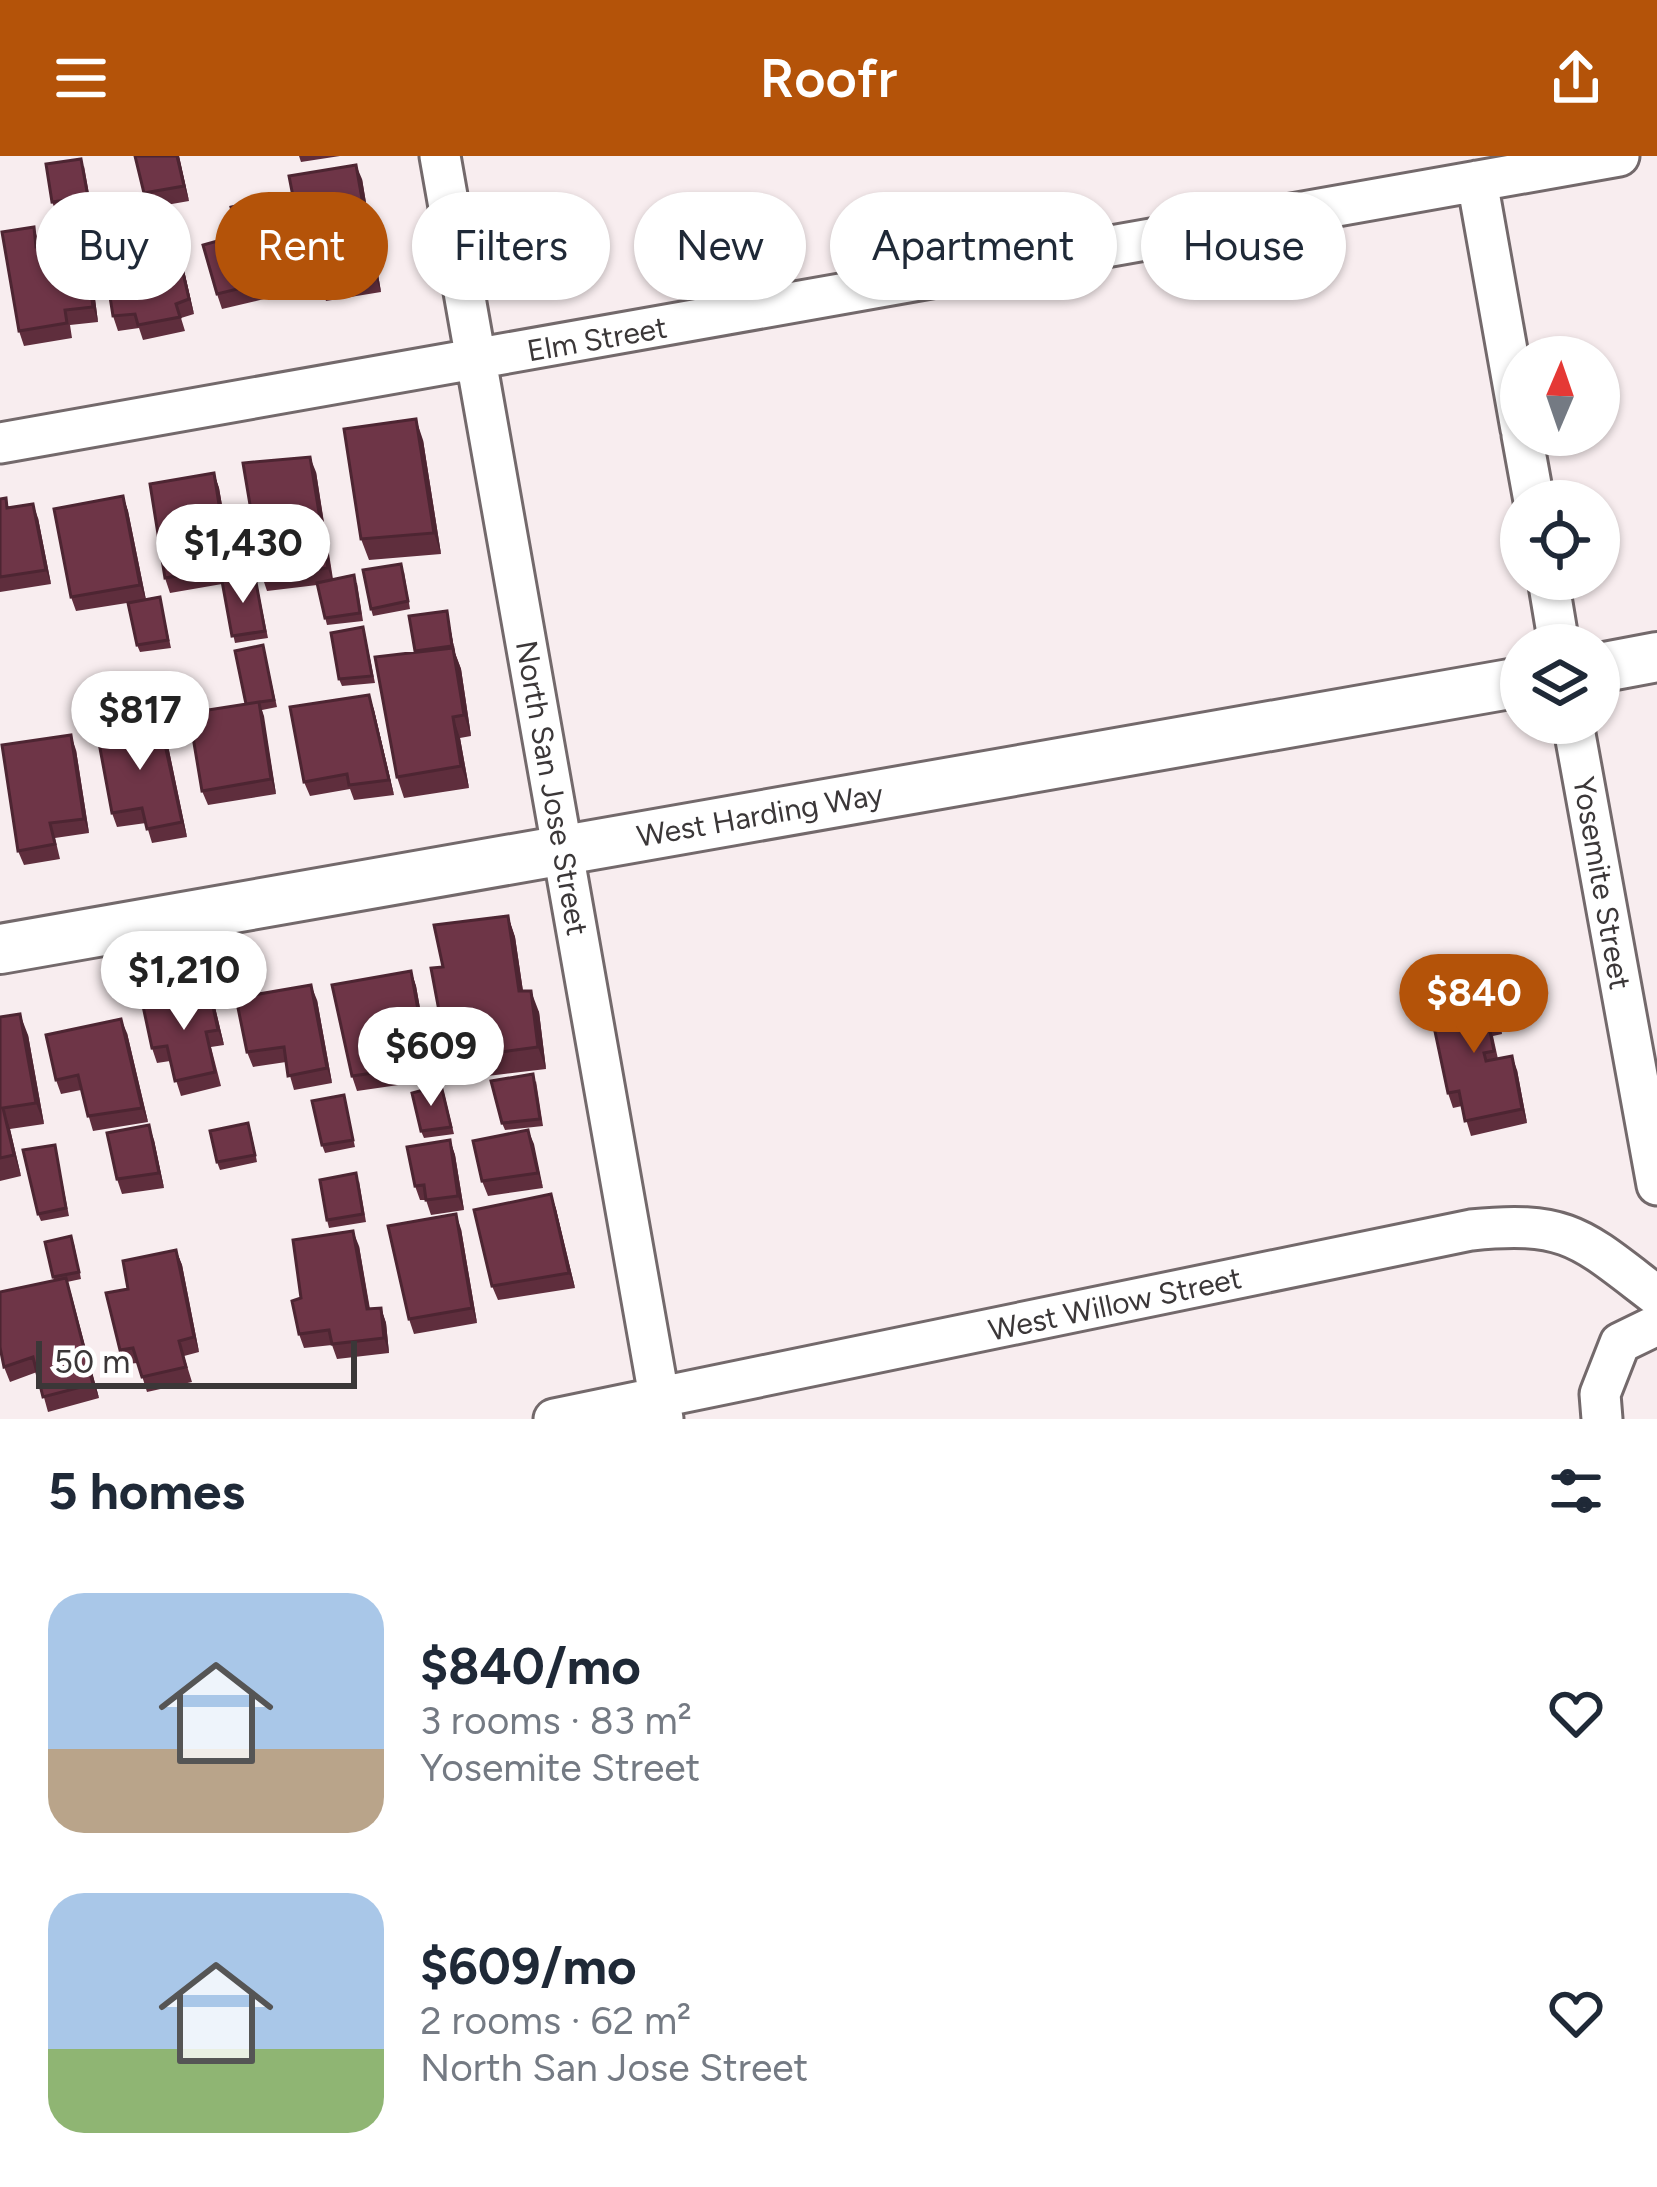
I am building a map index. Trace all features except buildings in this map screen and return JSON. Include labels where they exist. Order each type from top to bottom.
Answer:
[{"type":"street","name":"North San Jose Street","points":[[440,156],[662,1408]]},
{"type":"street","name":"Elm Street","points":[[0,443],[1619,156]]},
{"type":"street","points":[[1477,181],[1504,336]]},
{"type":"street","points":[[1620,664],[1657,657]]},
{"type":"street","name":"West Harding Way","points":[[0,949],[1500,686]]},
{"type":"street","name":"Yosemite Street","points":[[1578,744],[1657,1185]]},
{"type":"street","name":"West Willow Street","points":[[554,1419],[662,1408],[1471,1230],[1530,1224],[1576,1235],[1657,1296]]},
{"type":"street","points":[[1603,1419],[1600,1394],[1620,1343],[1657,1325]]}]
